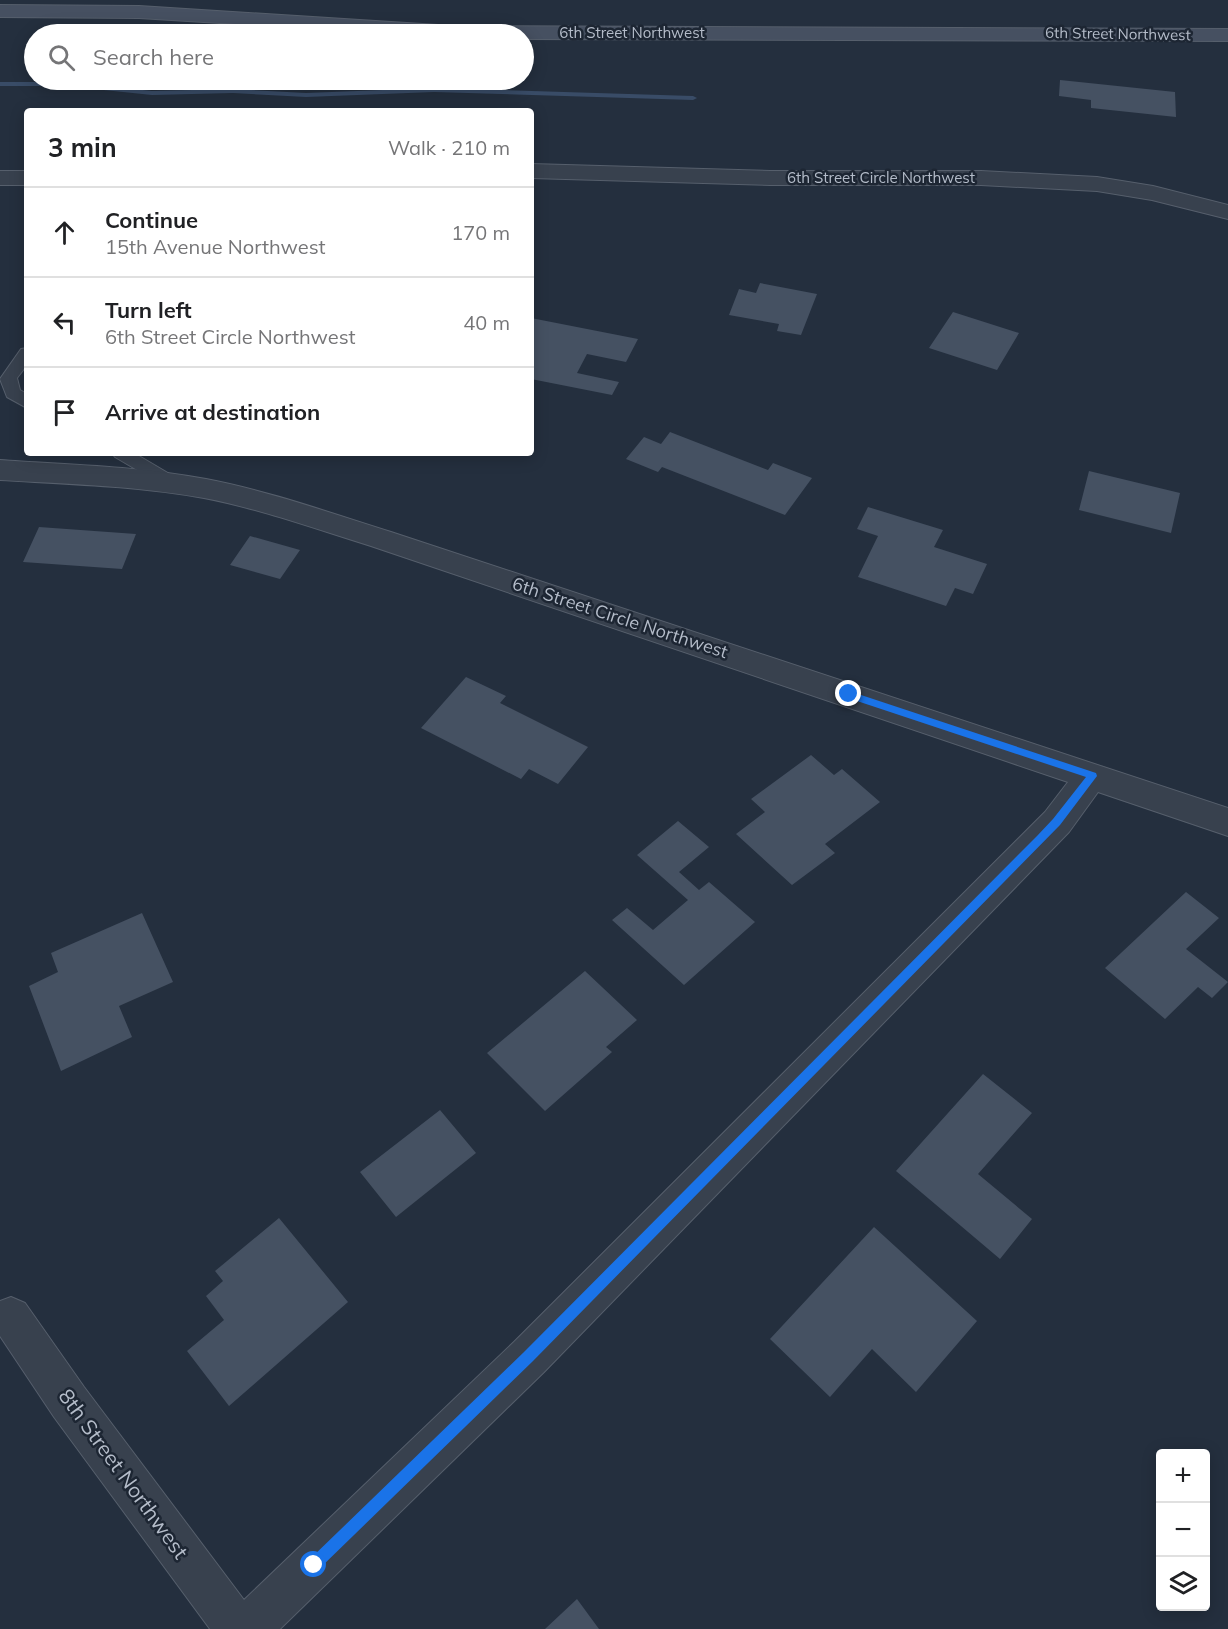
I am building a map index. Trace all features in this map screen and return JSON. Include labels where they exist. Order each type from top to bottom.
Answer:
[{"type":"street","name":"6th Street Northwest","points":[[0,11],[139,12],[328,24]]},
{"type":"street","name":"6th Street Northwest","points":[[534,32],[1228,35]]},
{"type":"street","name":"6th Street Circle Northwest","points":[[534,171],[758,178],[981,178],[1097,184],[1153,193],[1228,212]]},
{"type":"street","points":[[0,178],[24,178]]},
{"type":"street","name":"6th Street Circle Northwest","points":[[0,470],[172,483],[262,502],[381,539],[1228,822]]},
{"type":"street","points":[[248,1629],[562,1323],[1048,831],[1092,776]]},
{"type":"street","name":"8th Street Northwest","points":[[11,1317],[69,1402],[238,1629]]},
{"type":"lane","points":[[24,357],[8,378],[13,393],[24,400]]},
{"type":"lane","points":[[126,456],[172,483]]},
{"type":"building","points":[[1060,80],[1175,92],[1176,117],[1091,108],[1091,100],[1059,96]]},
{"type":"building","points":[[760,283],[817,294],[801,335],[777,331],[779,324],[729,315],[739,289],[756,293]]},
{"type":"building","points":[[953,312],[1019,333],[997,370],[929,348]]},
{"type":"building","points":[[534,319],[638,339],[626,362],[587,354],[577,373],[619,382],[612,395],[534,380]]},
{"type":"building","points":[[670,432],[768,470],[773,463],[812,478],[785,515],[662,467],[658,472],[626,459],[644,437],[661,444]]},
{"type":"building","points":[[1089,471],[1180,493],[1171,533],[1079,510]]},
{"type":"building","points":[[868,507],[943,530],[934,547],[987,564],[973,594],[955,588],[946,606],[858,577],[878,536],[857,529]]},
{"type":"building","points":[[39,527],[136,534],[122,569],[23,562]]},
{"type":"building","points":[[250,536],[300,550],[280,579],[230,565]]},
{"type":"building","points":[[466,677],[506,696],[500,703],[588,747],[558,784],[529,769],[521,779],[421,728]]},
{"type":"building","points":[[811,755],[834,775],[842,769],[880,802],[825,844],[835,853],[792,885],[736,834],[765,812],[751,799]]},
{"type":"building","points":[[678,821],[709,847],[679,872],[699,890],[709,882],[755,922],[684,985],[612,920],[627,908],[653,930],[688,900],[637,855]]},
{"type":"building","points":[[1186,892],[1219,918],[1186,949],[1228,982],[1212,998],[1198,987],[1165,1019],[1105,968]]},
{"type":"building","points":[[142,913],[173,982],[119,1006],[132,1037],[61,1071],[29,986],[58,972],[51,953]]},
{"type":"building","points":[[585,971],[637,1020],[606,1047],[612,1052],[545,1111],[487,1053]]},
{"type":"building","points":[[983,1074],[1032,1113],[978,1174],[1032,1219],[1000,1259],[896,1171]]},
{"type":"building","points":[[440,1110],[476,1153],[396,1217],[360,1172]]},
{"type":"building","points":[[279,1218],[348,1302],[229,1406],[187,1351],[224,1320],[206,1296],[223,1281],[215,1271]]},
{"type":"building","points":[[874,1227],[977,1321],[916,1392],[872,1349],[830,1397],[770,1339]]},
{"type":"building","points":[[577,1599],[599,1629],[545,1629]]},
{"type":"waterway","points":[[0,84],[24,84]]},
{"type":"waterway","points":[[123,90],[152,93],[233,91],[306,95],[434,90]]},
{"type":"waterway","points":[[434,90],[693,98]]},
{"type":"route","points":[[314,1565],[529,1357],[1057,822],[1092,776],[849,694]]}]
